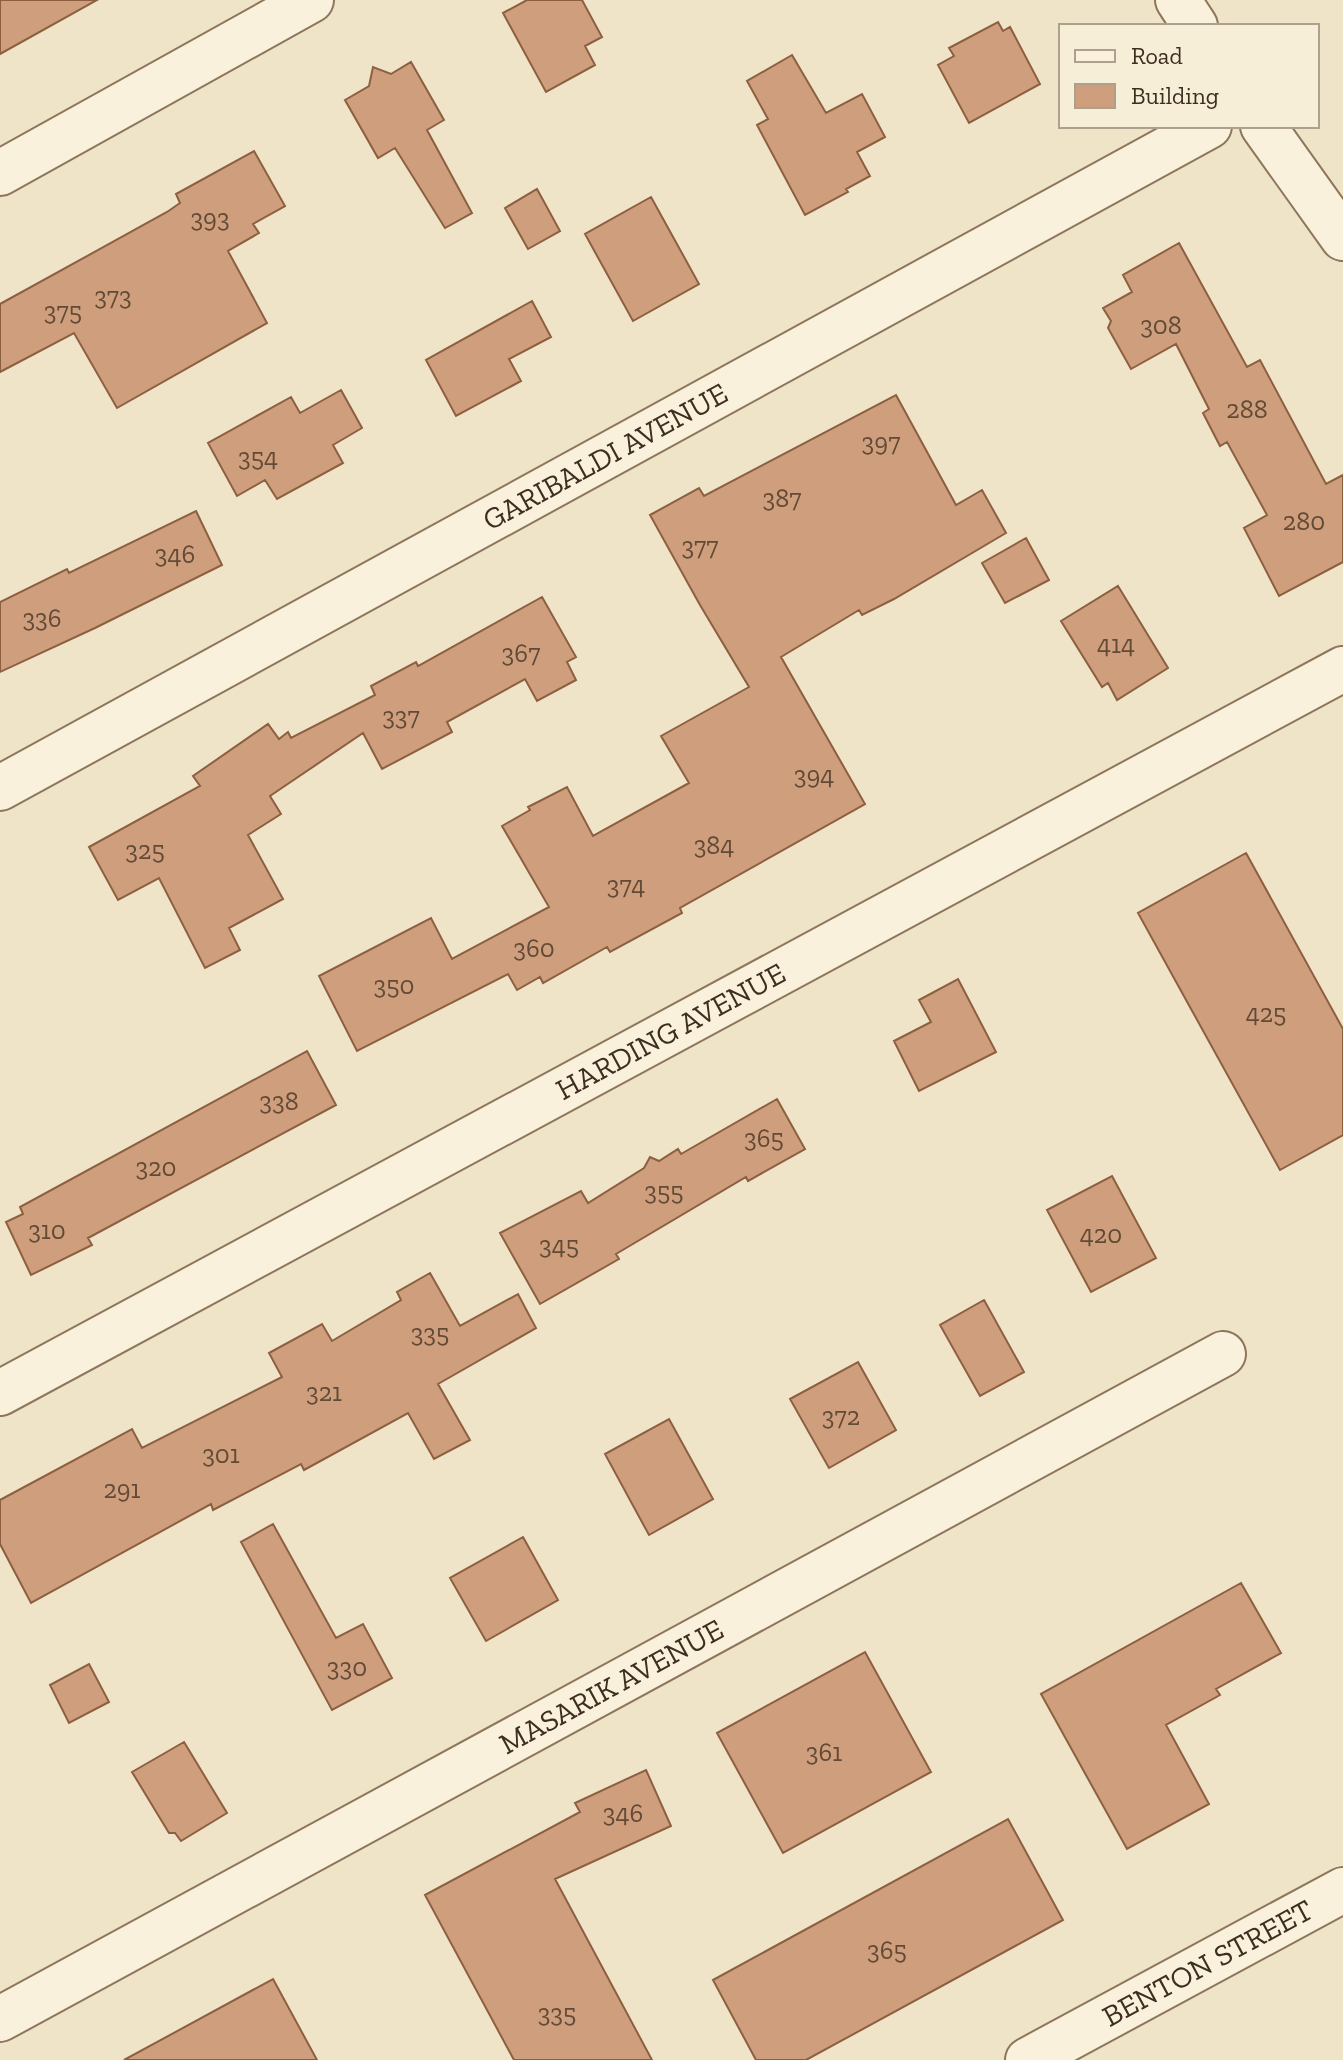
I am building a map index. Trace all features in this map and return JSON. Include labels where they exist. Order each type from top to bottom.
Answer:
[{"type":"street","points":[[0,173],[311,0]]},
{"type":"street","points":[[1178,0],[1194,24]]},
{"type":"street","name":"GARIBALDI AVENUE","points":[[0,788],[1205,128]]},
{"type":"street","points":[[1264,128],[1343,238]]},
{"type":"street","name":"HARDING AVENUE","points":[[0,1393],[1343,669]]},
{"type":"street","name":"MASARIK AVENUE","points":[[0,2019],[1223,1354]]},
{"type":"street","name":"BENTON STREET","points":[[1028,2060],[1343,1890]]},
{"type":"building","points":[[0,0],[97,0],[0,54]]},
{"type":"building","points":[[527,0],[582,0],[602,37],[585,46],[595,65],[546,92],[503,13]]},
{"type":"building","points":[[998,22],[1003,31],[1010,27],[1040,84],[969,123],[938,65],[954,56],[949,48]]},
{"type":"building","points":[[792,55],[826,113],[862,94],[885,137],[857,152],[870,176],[846,189],[848,192],[805,215],[757,125],[768,119],[747,81]]},
{"type":"building","points":[[411,62],[444,120],[427,130],[472,213],[445,228],[395,148],[378,158],[345,100],[369,86],[373,67],[391,74]]},
{"type":"building","points":[[254,151],[285,206],[253,224],[259,233],[228,251],[267,323],[117,408],[74,333],[0,372],[0,304],[167,212],[180,203],[176,194]]},
{"type":"building","points":[[537,189],[560,231],[528,249],[505,208]]},
{"type":"building","points":[[651,197],[699,284],[633,321],[585,234]]},
{"type":"building","points":[[1179,243],[1247,367],[1260,360],[1326,484],[1343,475],[1343,562],[1279,596],[1244,528],[1267,515],[1227,442],[1220,446],[1203,413],[1209,409],[1176,344],[1131,369],[1108,328],[1111,321],[1103,308],[1132,292],[1123,275]]},
{"type":"building","points":[[532,301],[551,337],[509,359],[521,381],[456,416],[426,360]]},
{"type":"building","points":[[341,390],[362,428],[333,445],[343,463],[277,499],[265,480],[237,496],[208,443],[291,397],[300,413]]},
{"type":"building","points":[[896,395],[956,505],[982,490],[1006,533],[894,599],[862,615],[859,610],[781,657],[865,804],[680,908],[682,913],[610,952],[607,947],[543,983],[540,977],[517,990],[508,974],[357,1051],[319,976],[431,918],[452,959],[549,907],[502,826],[530,810],[528,807],[567,787],[593,836],[689,783],[661,736],[749,687],[650,515],[699,488],[704,496]]},
{"type":"building","points":[[196,511],[222,565],[0,672],[0,602],[67,569],[69,573]]},
{"type":"building","points":[[1026,538],[1049,580],[1005,603],[982,563]]},
{"type":"building","points":[[1118,586],[1168,668],[1117,700],[1108,683],[1102,687],[1061,621]]},
{"type":"building","points":[[542,597],[576,657],[567,662],[576,680],[537,701],[525,679],[447,722],[452,732],[382,769],[363,733],[270,796],[281,814],[248,835],[283,899],[229,928],[240,950],[205,968],[159,878],[118,900],[89,847],[200,786],[193,776],[268,724],[279,739],[288,732],[291,738],[375,695],[371,686],[416,662],[418,666]]},
{"type":"building","points":[[1246,853],[1343,1029],[1343,1135],[1280,1170],[1138,913]]},
{"type":"building","points":[[958,979],[996,1052],[919,1091],[894,1041],[931,1022],[919,1000]]},
{"type":"building","points":[[307,1051],[336,1105],[88,1238],[92,1245],[31,1275],[6,1222],[23,1214],[20,1207]]},
{"type":"building","points":[[777,1099],[805,1149],[748,1181],[746,1177],[616,1254],[619,1259],[540,1304],[500,1233],[581,1191],[588,1203],[644,1168],[650,1157],[659,1161],[678,1149],[681,1154]]},
{"type":"building","points":[[1112,1176],[1156,1258],[1091,1292],[1047,1210]]},
{"type":"building","points":[[430,1273],[460,1326],[518,1294],[536,1328],[438,1384],[470,1440],[434,1459],[408,1413],[304,1470],[301,1464],[213,1510],[211,1504],[31,1603],[0,1544],[0,1500],[132,1429],[142,1448],[282,1377],[269,1353],[322,1324],[332,1341],[401,1300],[397,1292]]},
{"type":"building","points":[[984,1300],[1024,1372],[980,1396],[940,1325]]},
{"type":"building","points":[[858,1362],[896,1430],[829,1468],[790,1399]]},
{"type":"building","points":[[669,1419],[713,1499],[649,1535],[605,1454]]},
{"type":"building","points":[[273,1524],[336,1638],[363,1624],[392,1678],[332,1710],[241,1542]]},
{"type":"building","points":[[523,1537],[558,1600],[486,1641],[450,1578]]},
{"type":"building","points":[[1241,1583],[1281,1653],[1216,1689],[1220,1695],[1166,1725],[1209,1804],[1127,1849],[1041,1694]]},
{"type":"building","points":[[865,1652],[931,1772],[783,1853],[717,1733]]},
{"type":"building","points":[[89,1664],[109,1702],[69,1723],[50,1685]]},
{"type":"building","points":[[184,1742],[227,1813],[181,1841],[175,1833],[169,1833],[132,1772]]},
{"type":"building","points":[[646,1770],[671,1826],[555,1879],[652,2060],[514,2060],[425,1895],[580,1812],[575,1803]]},
{"type":"building","points":[[1008,1819],[1063,1920],[806,2060],[756,2060],[713,1980]]},
{"type":"building","points":[[273,1979],[317,2060],[124,2060]]}]
